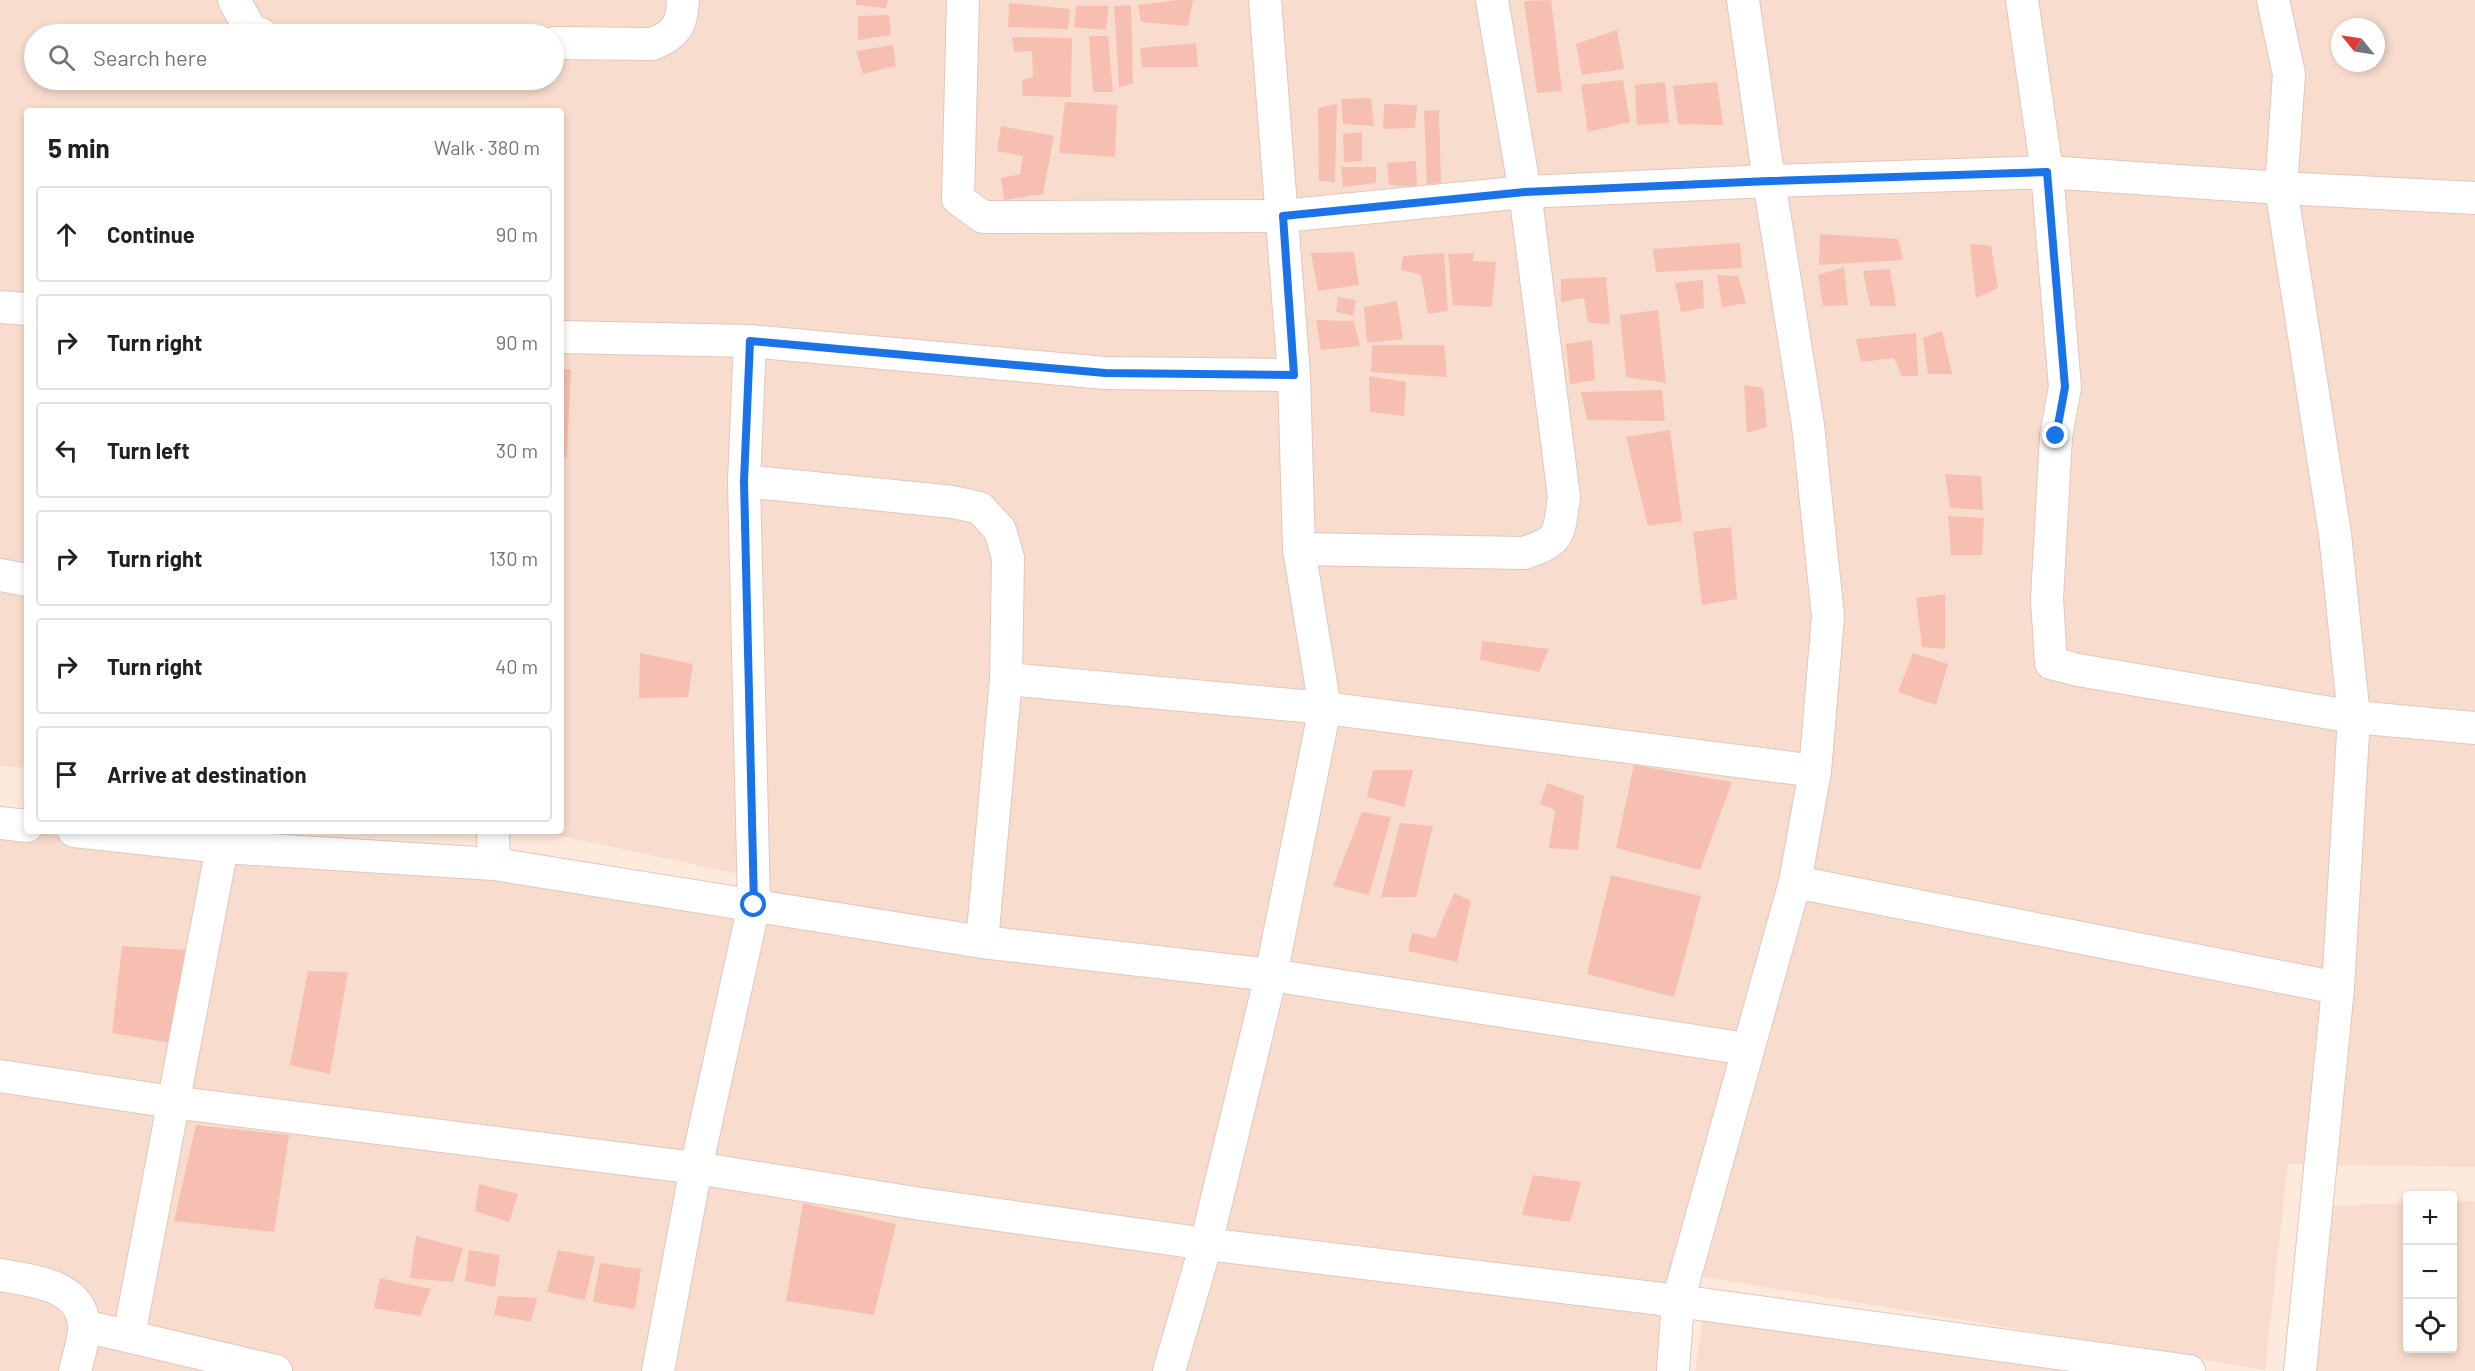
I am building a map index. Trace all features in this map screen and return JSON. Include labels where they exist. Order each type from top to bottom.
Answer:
[{"type":"street","points":[[234,0],[247,24]]},
{"type":"street","points":[[564,44],[652,44],[668,38],[676,29],[682,15],[683,0]]},
{"type":"street","points":[[963,0],[958,199],[983,217],[1283,216],[1525,192],[2047,172],[2281,189],[2475,198]]},
{"type":"street","points":[[1169,1371],[1206,1244],[1271,975],[1325,708],[1299,549],[1294,375],[1265,0]]},
{"type":"street","points":[[1299,549],[1524,553],[1547,546],[1558,534],[1564,497],[1525,192],[1492,0]]},
{"type":"street","points":[[1673,1371],[1678,1300],[1746,1049],[1795,882],[1815,771],[1828,615],[1808,425],[1743,0]]},
{"type":"street","points":[[2022,0],[2047,172],[2065,387],[2056,436],[2046,599],[2051,663],[2078,670],[2354,717],[2475,728]]},
{"type":"street","points":[[2273,0],[2289,74],[2281,189],[2335,534],[2354,717],[2338,988],[2300,1371]]},
{"type":"street","points":[[0,307],[24,309]]},
{"type":"street","points":[[564,337],[750,341],[1105,373],[1294,375]]},
{"type":"street","points":[[658,1371],[696,1168],[754,905],[744,481],[750,341]]},
{"type":"street","points":[[744,481],[953,502],[980,508],[999,530],[1008,558],[1006,680],[982,942]]},
{"type":"street","points":[[0,575],[24,579]]},
{"type":"street","points":[[1006,680],[1325,708],[1815,771]]},
{"type":"street","points":[[0,823],[24,826]]},
{"type":"street","points":[[130,834],[222,839],[494,864],[982,942],[1271,975],[1746,1049]]},
{"type":"street","points":[[493,834],[494,864]]},
{"type":"street","points":[[129,1336],[222,839]]},
{"type":"street","points":[[1795,882],[2338,988]]},
{"type":"street","points":[[0,1076],[172,1102],[696,1168],[921,1204],[1206,1244],[1678,1300],[2188,1371]]},
{"type":"street","points":[[0,1275],[62,1289],[80,1305],[84,1326],[75,1371]]},
{"type":"street","points":[[84,1326],[276,1371]]},
{"type":"shaded area","points":[[0,0],[2475,0],[2475,1167],[2288,1164],[2265,1370],[1690,1275],[1675,1371],[666,1371],[771,881],[552,834],[564,834],[564,108],[24,108],[24,768],[0,766]]},
{"type":"shaded area","points":[[0,808],[24,828],[24,834],[191,834],[751,909],[650,1371],[0,1371]]},
{"type":"shaded area","points":[[2475,1201],[2475,1371],[2308,1371],[2317,1206],[2403,1203],[2403,1353],[2457,1353],[2457,1202]]},
{"type":"shaded area","points":[[1707,1294],[2098,1371],[1695,1371]]},
{"type":"building","points":[[856,0],[888,0],[886,8],[856,5]]},
{"type":"building","points":[[1193,0],[1188,26],[1141,22],[1138,5]]},
{"type":"building","points":[[1551,0],[1562,91],[1537,93],[1524,1]]},
{"type":"building","points":[[1009,3],[1070,9],[1068,29],[1008,27]]},
{"type":"building","points":[[1131,5],[1133,84],[1119,87],[1114,6]]},
{"type":"building","points":[[1076,6],[1109,6],[1106,30],[1074,27]]},
{"type":"building","points":[[889,15],[891,35],[858,40],[858,16]]},
{"type":"building","points":[[1617,30],[1624,69],[1582,75],[1576,44]]},
{"type":"building","points":[[1089,36],[1108,36],[1113,92],[1093,92]]},
{"type":"building","points":[[1012,37],[1072,38],[1071,97],[1023,96],[1022,80],[1033,77],[1032,51],[1014,52]]},
{"type":"building","points":[[1196,43],[1198,67],[1142,67],[1140,48]]},
{"type":"building","points":[[893,45],[896,66],[863,74],[856,51]]},
{"type":"building","points":[[1623,80],[1630,122],[1588,132],[1581,85]]},
{"type":"building","points":[[1665,82],[1669,123],[1637,125],[1635,85]]},
{"type":"building","points":[[1717,82],[1723,125],[1678,124],[1673,86]]},
{"type":"building","points":[[1371,98],[1374,126],[1343,124],[1341,99]]},
{"type":"building","points":[[1065,102],[1117,105],[1115,157],[1059,153]]},
{"type":"building","points":[[1337,104],[1335,182],[1319,181],[1318,108]]},
{"type":"building","points":[[1384,104],[1417,105],[1415,128],[1383,129]]},
{"type":"building","points":[[1439,110],[1441,183],[1427,184],[1424,111]]},
{"type":"building","points":[[1001,126],[1054,136],[1043,194],[1004,200],[1001,178],[1020,174],[1023,156],[997,151]]},
{"type":"building","points":[[1362,132],[1362,161],[1344,162],[1343,134]]},
{"type":"building","points":[[1416,161],[1417,187],[1389,185],[1387,163]]},
{"type":"building","points":[[1341,167],[1376,167],[1376,183],[1343,187]]},
{"type":"building","points":[[1820,234],[1898,239],[1903,260],[1819,265]]},
{"type":"building","points":[[1740,243],[1742,268],[1656,272],[1653,249]]},
{"type":"building","points":[[1970,244],[1991,246],[1998,288],[1976,298]]},
{"type":"building","points":[[1354,252],[1359,285],[1318,291],[1311,253]]},
{"type":"building","points":[[1444,253],[1448,311],[1428,314],[1421,275],[1401,270],[1403,256]]},
{"type":"building","points":[[1474,253],[1473,261],[1496,262],[1492,307],[1453,305],[1448,254]]},
{"type":"building","points":[[1844,267],[1848,305],[1823,306],[1818,275]]},
{"type":"building","points":[[1890,269],[1896,306],[1870,306],[1863,271]]},
{"type":"building","points":[[1717,275],[1738,276],[1746,303],[1722,307]]},
{"type":"building","points":[[1606,277],[1610,325],[1588,322],[1584,298],[1561,302],[1561,279]]},
{"type":"building","points":[[1703,280],[1704,308],[1681,312],[1675,283]]},
{"type":"building","points":[[1338,297],[1356,300],[1353,316],[1336,312]]},
{"type":"building","points":[[1397,301],[1403,339],[1367,343],[1364,307]]},
{"type":"building","points":[[1658,310],[1666,383],[1626,377],[1620,315]]},
{"type":"building","points":[[1316,320],[1354,321],[1360,346],[1321,350]]},
{"type":"building","points":[[1942,331],[1952,374],[1928,374],[1923,338]]},
{"type":"building","points":[[1916,333],[1918,376],[1902,376],[1894,358],[1861,362],[1856,339]]},
{"type":"building","points":[[1592,340],[1595,380],[1570,384],[1566,344]]},
{"type":"building","points":[[1372,345],[1444,345],[1447,377],[1371,372]]},
{"type":"building","points":[[571,369],[567,457],[564,458],[564,370]]},
{"type":"building","points":[[1369,376],[1406,382],[1404,416],[1370,412]]},
{"type":"building","points":[[1744,385],[1763,388],[1767,427],[1747,433]]},
{"type":"building","points":[[1662,390],[1665,421],[1587,420],[1581,392]]},
{"type":"building","points":[[1670,430],[1682,521],[1648,526],[1626,437]]},
{"type":"building","points":[[1945,474],[1981,476],[1983,510],[1950,508]]},
{"type":"building","points":[[1948,516],[1984,518],[1982,555],[1951,555]]},
{"type":"building","points":[[1731,527],[1737,599],[1702,605],[1693,532]]},
{"type":"building","points":[[1945,594],[1945,649],[1922,647],[1916,598]]},
{"type":"building","points":[[1482,641],[1549,649],[1539,672],[1480,660]]},
{"type":"building","points":[[640,653],[693,664],[688,697],[639,698]]},
{"type":"building","points":[[1913,653],[1948,664],[1936,705],[1898,692]]},
{"type":"building","points":[[1634,765],[1732,782],[1700,870],[1616,848]]},
{"type":"building","points":[[1373,770],[1413,770],[1404,807],[1367,797]]},
{"type":"building","points":[[1547,783],[1584,796],[1578,850],[1549,848],[1555,810],[1540,804]]},
{"type":"building","points":[[1362,812],[1391,817],[1369,895],[1333,886]]},
{"type":"building","points":[[1400,823],[1433,826],[1416,897],[1381,897]]},
{"type":"building","points":[[1611,875],[1701,896],[1674,997],[1587,974]]},
{"type":"building","points":[[1454,893],[1471,901],[1457,962],[1408,951],[1412,933],[1435,938]]},
{"type":"building","points":[[122,946],[202,951],[183,1045],[112,1033]]},
{"type":"building","points":[[308,971],[348,972],[330,1074],[290,1065]]},
{"type":"building","points":[[196,1125],[289,1135],[274,1232],[174,1221]]},
{"type":"building","points":[[1533,1175],[1581,1182],[1570,1222],[1522,1215]]},
{"type":"building","points":[[479,1184],[518,1194],[509,1222],[475,1211]]},
{"type":"building","points":[[803,1203],[896,1224],[874,1315],[786,1301]]},
{"type":"building","points":[[416,1236],[463,1248],[453,1282],[410,1278]]},
{"type":"building","points":[[469,1250],[500,1255],[495,1287],[465,1281]]},
{"type":"building","points":[[558,1250],[595,1257],[585,1300],[547,1292]]},
{"type":"building","points":[[600,1263],[641,1269],[635,1309],[593,1302]]},
{"type":"building","points":[[380,1278],[431,1289],[420,1316],[374,1308]]},
{"type":"building","points":[[498,1296],[537,1298],[531,1322],[494,1315]]},
{"type":"route","points":[[754,905],[744,481],[750,341],[1105,373],[1294,375],[1283,216],[1525,192],[2047,172],[2065,387],[2056,436]]}]
